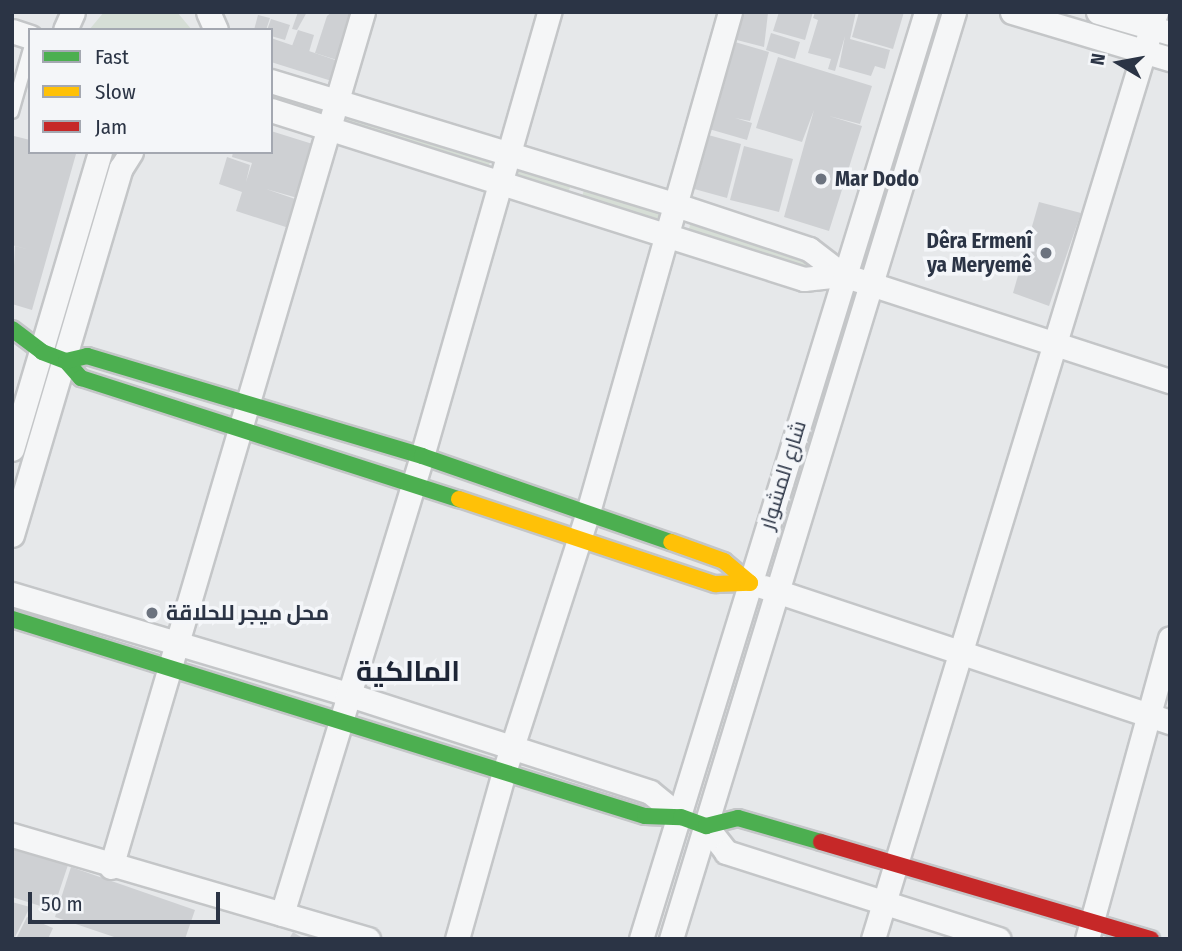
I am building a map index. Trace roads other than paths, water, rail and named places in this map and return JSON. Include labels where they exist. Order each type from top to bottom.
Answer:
[{"type":"street","points":[[66,28],[73,12]]},
{"type":"street","points":[[208,12],[215,28]]},
{"type":"street","points":[[111,867],[244,427],[363,12]]},
{"type":"street","points":[[282,914],[339,717],[410,485],[422,456],[549,12]]},
{"type":"street","points":[[457,939],[503,772],[588,512],[730,12]]},
{"type":"street","name":"شارع المشوار","points":[[641,939],[681,817],[843,275],[926,12]]},
{"type":"street","name":"شارع المشوار","points":[[671,939],[954,12]]},
{"type":"street","points":[[1012,12],[1170,59]]},
{"type":"street","points":[[873,939],[1144,52],[1159,24],[1098,12]]},
{"type":"street","points":[[273,82],[676,205],[809,249],[843,275],[1170,381]]},
{"type":"street","points":[[273,111],[803,279],[843,275]]},
{"type":"street","points":[[12,449],[99,154]]},
{"type":"street","points":[[12,535],[66,361],[121,168],[130,154]]},
{"type":"street","points":[[12,329],[42,352],[66,361],[81,378],[244,427],[410,485],[715,584],[750,583],[777,591],[958,654],[1160,719]]},
{"type":"street","points":[[12,353],[42,352]]},
{"type":"street","points":[[66,361],[88,356],[422,456],[724,561],[750,583]]},
{"type":"street","points":[[12,594],[347,694],[650,792],[681,817]]},
{"type":"street","points":[[12,620],[339,717],[645,816],[681,817],[706,826],[726,852],[998,939]]},
{"type":"street","points":[[1090,929],[1160,719],[1170,638]]},
{"type":"street","points":[[706,826],[738,818],[1090,929],[1151,939]]},
{"type":"street","points":[[12,835],[111,867],[368,939]]},
{"type":"lane","points":[[12,112],[28,56]]},
{"type":"place","name":"Mar Dodo","points":[[821,179]]},
{"type":"place","name":"Dêra Ermenî ya Meryemê","points":[[1046,253]]},
{"type":"place","name":"محل ميجر للحلاقة","points":[[152,613]]},
{"type":"district","name":"المالكية","points":[[408,672]]}]
